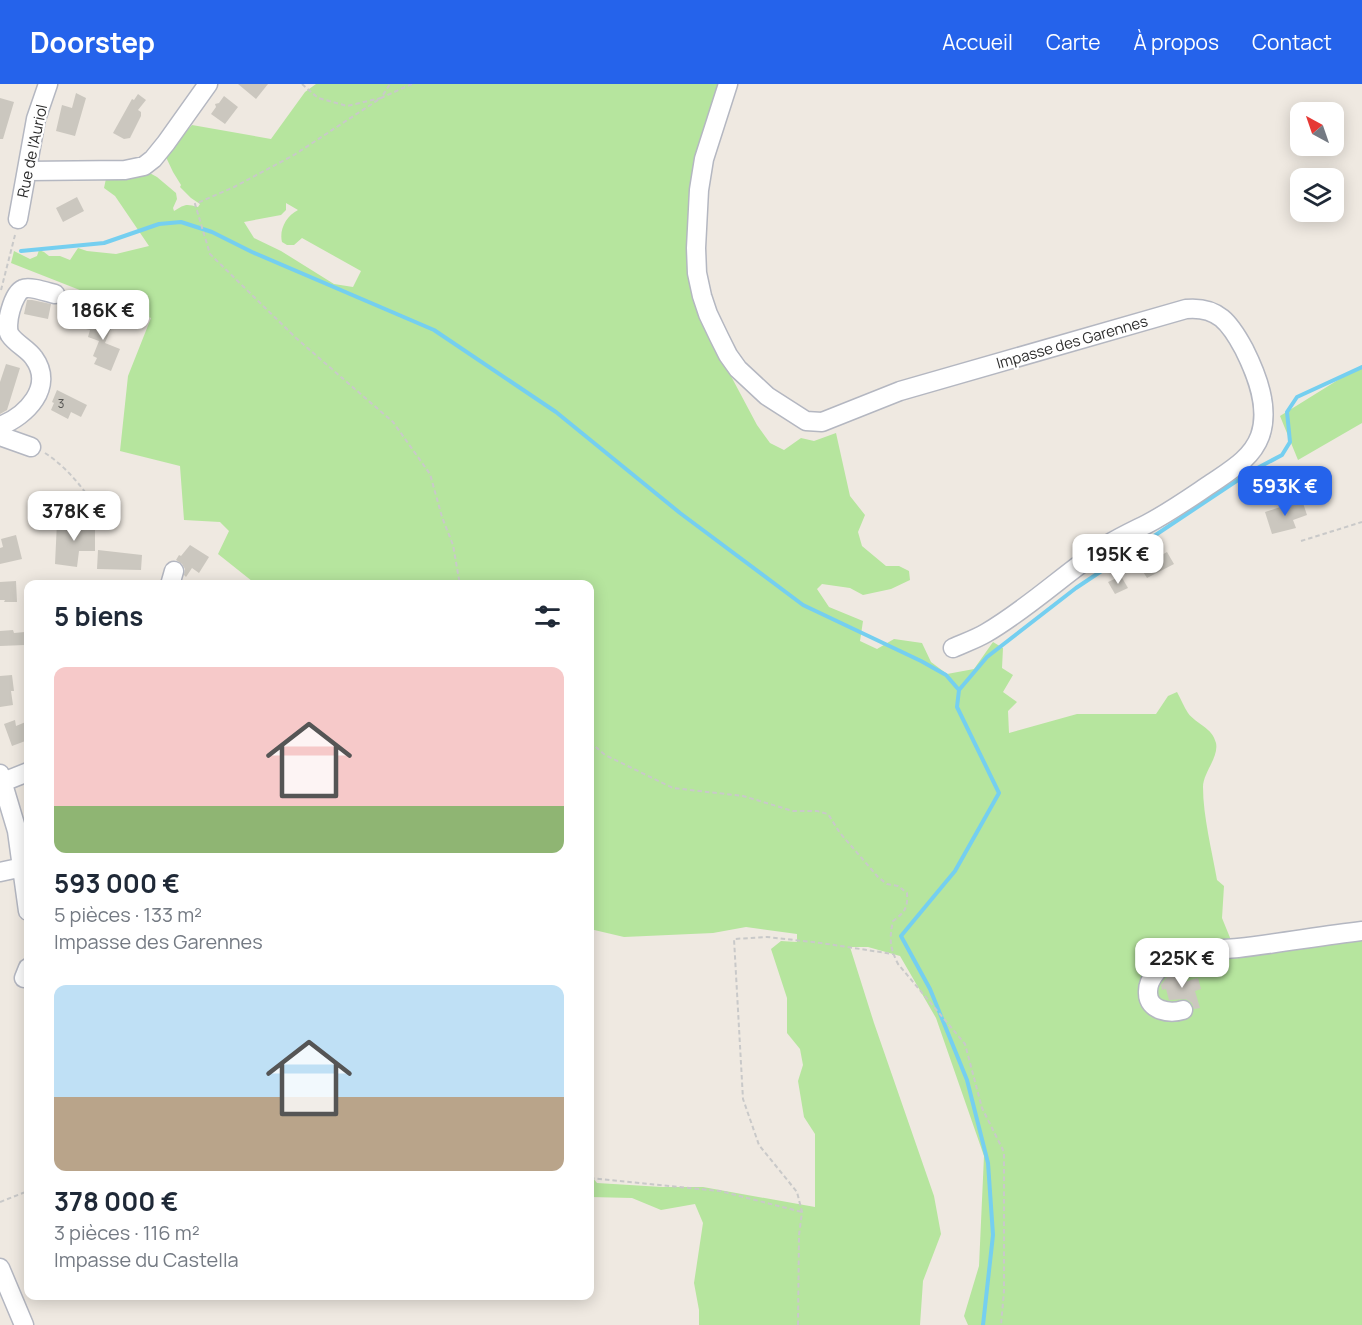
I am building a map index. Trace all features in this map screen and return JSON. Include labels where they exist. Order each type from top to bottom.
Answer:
[{"type":"street","name":"Rue de l'Auriol","points":[[18,219],[36,119],[48,84]]},
{"type":"street","points":[[27,171],[125,170],[144,166],[166,143],[208,84]]},
{"type":"street","name":"Impasse des Garennes","points":[[728,84],[704,159],[699,190],[696,248],[697,273],[702,296],[719,337],[738,369],[767,396],[806,421],[822,422],[900,391],[1186,309],[1198,308],[1217,314],[1234,333],[1249,359],[1263,398],[1264,413],[1260,437],[1243,461],[1173,509],[1105,546],[994,628],[953,648]]},
{"type":"street","points":[[0,426],[7,424],[32,405],[41,380],[35,359],[9,334],[7,321],[16,294],[25,288],[55,294]]},
{"type":"street","points":[[0,436],[31,447]]},
{"type":"street","points":[[24,773],[2,778],[17,831],[24,876]]},
{"type":"street","points":[[0,872],[23,867]]},
{"type":"street","points":[[1183,1010],[1167,1012],[1159,1010],[1149,999],[1148,992],[1155,974],[1176,956],[1362,931]]},
{"type":"street","points":[[0,1268],[24,1325]]},
{"type":"path","points":[[302,84],[318,98],[347,106],[381,98],[390,84]]},
{"type":"path","points":[[412,84],[381,98],[294,155],[234,187],[195,204],[210,254],[296,338],[393,422],[430,474],[442,517],[453,545],[459,580]]},
{"type":"path","points":[[0,296],[18,219]]},
{"type":"path","points":[[31,447],[51,457],[68,471],[94,505]]},
{"type":"path","points":[[1301,541],[1362,522]]},
{"type":"path","points":[[594,745],[605,755],[673,788],[743,796],[794,811],[817,811],[828,814],[840,833],[878,877],[907,893],[908,904],[902,914],[893,921],[890,943],[893,954],[898,964],[964,1044],[982,1108],[1004,1152],[1004,1291],[1001,1325]]},
{"type":"path","points":[[798,1325],[799,1234],[802,1212],[797,1192],[759,1145],[743,1100],[734,939],[767,937],[893,954]]},
{"type":"path","points":[[594,1178],[720,1191],[802,1212]]},
{"type":"path","points":[[0,1202],[24,1193]]},
{"type":"green space","points":[[316,84],[722,84],[690,280],[699,316],[757,425],[770,443],[784,450],[801,438],[814,441],[836,433],[850,496],[865,515],[858,532],[862,546],[886,566],[899,566],[909,571],[910,580],[891,589],[863,595],[850,588],[822,584],[817,589],[829,607],[863,621],[860,641],[877,649],[894,639],[922,643],[931,662],[947,674],[974,669],[993,642],[1003,648],[1002,668],[1013,675],[1003,692],[1017,702],[1008,711],[1009,733],[1077,714],[1156,714],[1168,696],[1177,692],[1188,713],[1211,733],[1216,743],[1215,754],[1205,776],[1203,798],[1217,880],[1224,886],[1222,918],[1235,950],[1362,935],[1362,1325],[968,1325],[964,1316],[979,1266],[984,1156],[936,1018],[900,956],[868,947],[850,947],[934,1196],[941,1234],[923,1281],[920,1325],[699,1325],[694,1283],[703,1223],[695,1204],[661,1210],[632,1198],[594,1197],[594,1179],[597,1183],[703,1187],[815,1207],[815,1134],[804,1117],[798,1081],[803,1065],[800,1049],[787,1033],[787,998],[771,949],[781,941],[797,942],[797,934],[746,927],[713,933],[624,937],[594,930],[594,580],[251,580],[218,554],[229,531],[220,522],[184,520],[180,466],[120,451],[128,376],[151,318],[11,263],[14,251],[30,259],[37,256],[39,250],[49,256],[60,256],[70,260],[78,248],[116,254],[149,246],[115,196],[104,188],[107,174],[146,171],[176,193],[174,211],[185,205],[198,207],[200,204],[180,187],[165,155],[192,125],[271,139],[305,92]],"holes":[[[286,203],[298,210],[284,224],[282,242],[294,245],[302,238],[361,271],[353,287],[334,284],[281,251],[254,238],[244,222],[281,215],[286,210]]]},
{"type":"green space","points":[[1362,365],[1362,423],[1298,460],[1280,416]]},
{"type":"building","points":[[238,84],[268,84],[256,99]]},
{"type":"building","points":[[76,93],[86,98],[75,136],[56,131],[62,105],[72,108]]},
{"type":"building","points":[[138,94],[146,100],[138,110],[141,116],[130,138],[124,139],[113,133],[132,99],[134,100]]},
{"type":"building","points":[[224,96],[238,107],[225,124],[211,114],[216,107],[215,104],[219,103]]},
{"type":"building","points":[[0,98],[14,102],[3,139],[0,139]]},
{"type":"building","points":[[77,197],[84,211],[63,222],[56,208]]},
{"type":"building","points":[[27,300],[51,304],[48,319],[24,314]]},
{"type":"building","points":[[93,313],[114,321],[105,343],[120,349],[111,371],[94,364],[97,358],[93,356],[99,341],[88,337],[90,330],[86,329]]},
{"type":"building","points":[[6,364],[20,368],[7,410],[0,414],[0,382]]},
{"type":"building","points":[[57,390],[87,405],[81,417],[71,412],[68,419],[51,410]]},
{"type":"building","points":[[1302,500],[1307,515],[1293,520],[1296,528],[1272,534],[1265,512]]},
{"type":"building","points":[[57,522],[95,522],[95,551],[79,551],[77,567],[55,564]]},
{"type":"building","points":[[16,535],[22,559],[0,564],[0,548],[3,547],[1,539]]},
{"type":"building","points":[[190,545],[209,557],[199,573],[192,568],[186,577],[185,569],[176,560]]},
{"type":"building","points":[[98,550],[142,555],[141,570],[97,569]]},
{"type":"building","points":[[1167,552],[1174,564],[1147,578],[1140,567]]},
{"type":"building","points":[[1121,576],[1128,588],[1115,594],[1108,582]]},
{"type":"building","points":[[16,581],[17,602],[0,600],[0,582]]},
{"type":"building","points":[[0,631],[24,632],[24,645],[0,646]]},
{"type":"building","points":[[12,675],[13,705],[0,707],[0,676]]},
{"type":"building","points":[[15,720],[16,726],[24,723],[24,742],[12,746],[4,724]]},
{"type":"building","points":[[1181,973],[1184,982],[1198,978],[1201,989],[1195,991],[1200,1008],[1194,1009],[1192,1003],[1186,999],[1169,1000],[1166,989],[1162,990],[1161,985],[1167,977]]},
{"type":"waterway","points":[[21,251],[104,243],[159,224],[181,222],[212,232],[252,252],[434,330],[556,412],[680,513],[803,605],[921,661],[946,675],[959,690]]},
{"type":"waterway","points":[[983,1325],[993,1235],[988,1163],[967,1080],[930,989],[901,936],[955,871],[999,793],[957,707],[959,690],[987,657],[1076,588],[1250,472],[1282,455],[1290,442],[1287,412],[1297,397],[1362,367]]}]
